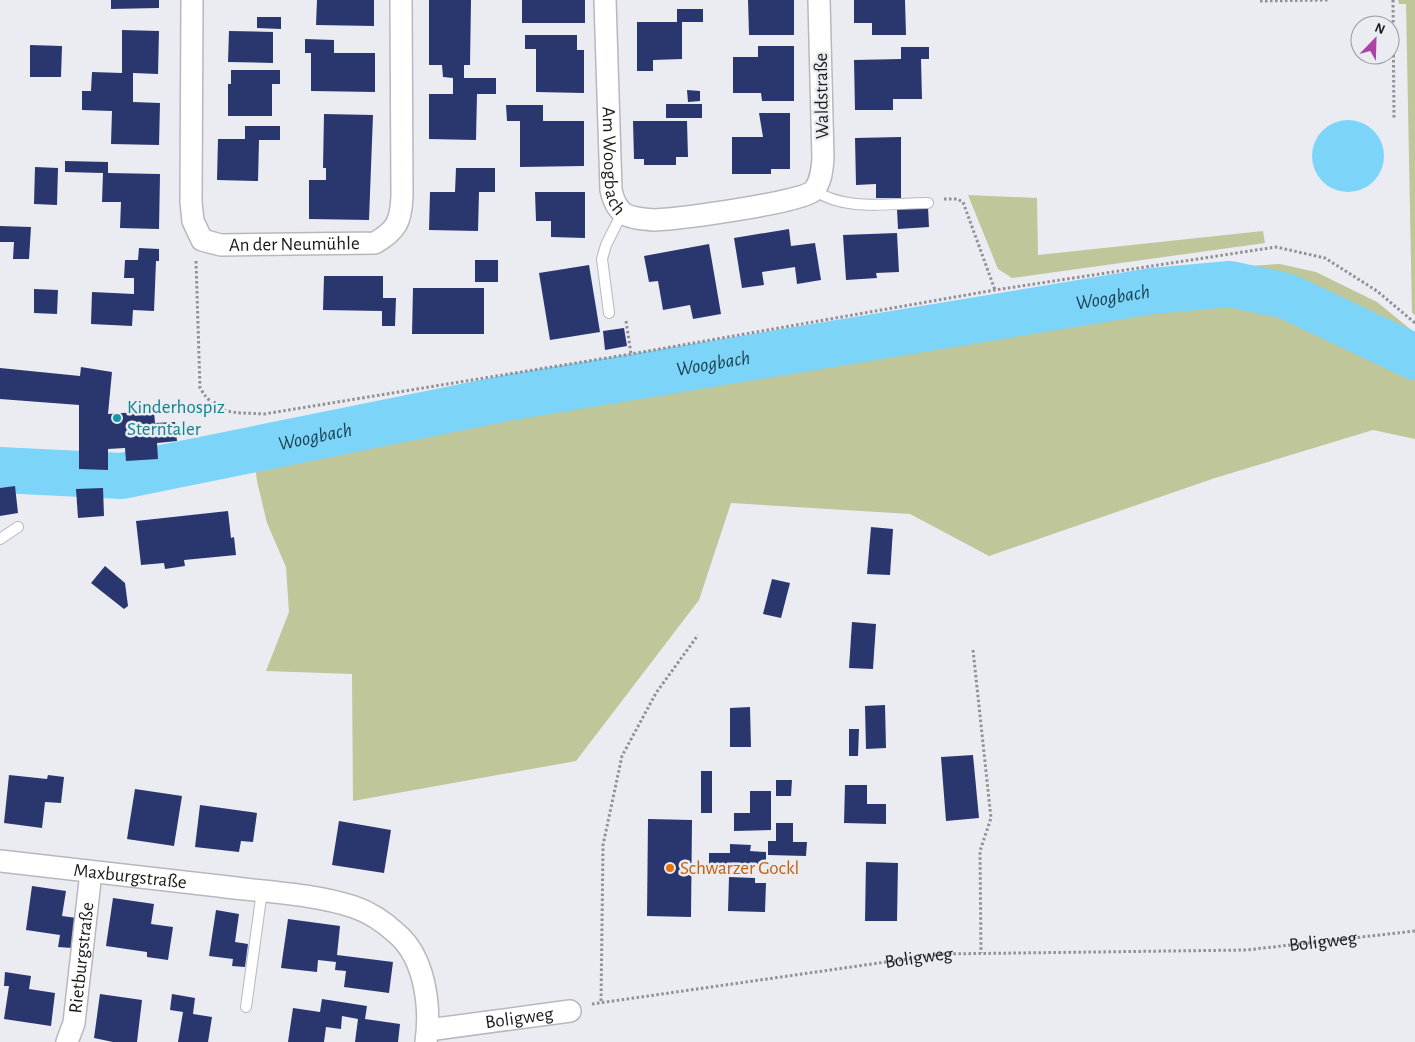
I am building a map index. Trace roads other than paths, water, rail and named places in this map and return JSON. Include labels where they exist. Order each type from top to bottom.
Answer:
[{"type":"street","name":"An der Neumühle","points":[[192,0],[191,202],[193,221],[202,240],[222,245],[375,243],[390,234],[401,217],[402,196],[401,0]]},
{"type":"street","name":"Am Woogbach","points":[[605,0],[611,190],[614,204],[622,213],[636,218],[673,219],[777,202],[806,196],[814,190]]},
{"type":"street","name":"Waldstraße","points":[[814,190],[821,177],[823,159],[819,0]]},
{"type":"street","name":"Maxburgstraße","points":[[0,861],[262,891],[327,900],[356,908],[376,918],[397,934],[411,951],[422,976],[427,1000],[427,1036]]},
{"type":"street","name":"Rietburgstraße","points":[[67,1042],[74,1023],[91,872]]},
{"type":"street","name":"Boligweg","points":[[427,1036],[570,1011]]},
{"type":"lane","points":[[814,190],[823,197],[841,203],[928,203]]},
{"type":"lane","points":[[609,313],[602,259],[606,245],[622,213]]},
{"type":"lane","points":[[0,539],[18,527]]},
{"type":"lane","points":[[246,1007],[262,891]]},
{"type":"water","points":[[1348,120],[1368,126],[1378,136],[1384,156],[1378,176],[1368,186],[1348,192],[1328,186],[1318,176],[1312,156],[1318,136],[1328,126]]},
{"type":"waterway","name":"Woogbach","points":[[0,470],[122,476],[512,397],[1152,291],[1230,284],[1286,296],[1415,357]]},
{"type":"place","name":"Kinderhospiz Sterntaler","points":[[117,418]]},
{"type":"place","name":"Schwarzer Gockl","points":[[670,868]]}]
